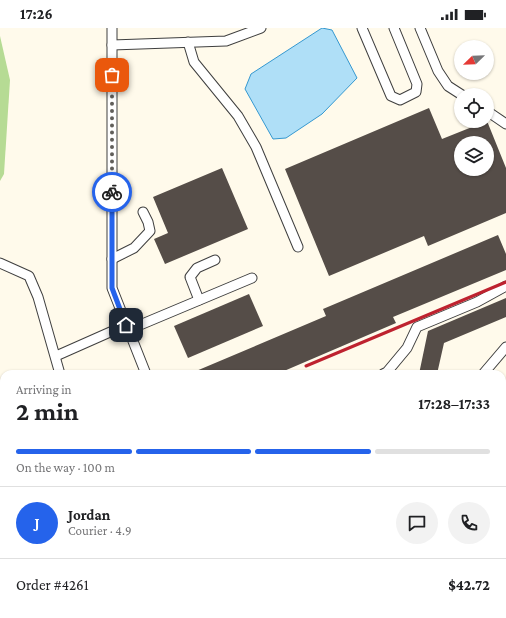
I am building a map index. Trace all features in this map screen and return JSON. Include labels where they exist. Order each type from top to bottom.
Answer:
[{"type":"street","points":[[112,28],[112,288],[144,370]]},
{"type":"street","points":[[112,45],[226,41],[261,28]]},
{"type":"street","points":[[362,28],[391,96],[400,100],[416,92],[417,84],[394,28]]},
{"type":"street","points":[[420,28],[438,71],[448,86],[454,90]]},
{"type":"street","points":[[188,42],[194,62],[238,116],[256,147],[298,247]]},
{"type":"street","points":[[494,116],[506,124]]},
{"type":"street","points":[[112,259],[134,248],[150,231],[148,222],[143,212]]},
{"type":"street","points":[[198,300],[190,277],[198,268],[215,260]]},
{"type":"street","points":[[0,263],[29,276],[38,297],[59,370]]},
{"type":"street","points":[[56,356],[252,278]]},
{"type":"street","points":[[389,370],[407,348],[417,327],[477,302],[506,286]]},
{"type":"street","points":[[486,370],[506,347]]},
{"type":"green space","points":[[0,36],[10,80],[4,174],[0,181]]},
{"type":"water","points":[[322,28],[332,30],[357,78],[322,114],[286,138],[273,139],[245,89],[251,74]]},
{"type":"building","points":[[429,108],[442,139],[470,128],[490,128],[493,136],[454,136],[454,176],[494,176],[494,138],[506,168],[506,213],[428,246],[424,236],[329,276],[285,169]]},
{"type":"building","points":[[222,168],[248,229],[165,264],[154,239],[168,233],[153,197]]},
{"type":"building","points":[[498,235],[506,254],[506,270],[393,317],[396,323],[286,370],[198,370],[326,316],[323,309]]},
{"type":"building","points":[[249,294],[263,326],[188,358],[174,326]]},
{"type":"building","points":[[506,298],[506,317],[444,343],[438,370],[420,370],[428,331]]},
{"type":"railway","points":[[306,366],[506,282]]},
{"type":"way so far","points":[[112,75],[112,192]]},
{"type":"route","points":[[112,192],[112,288],[126,325]]}]
